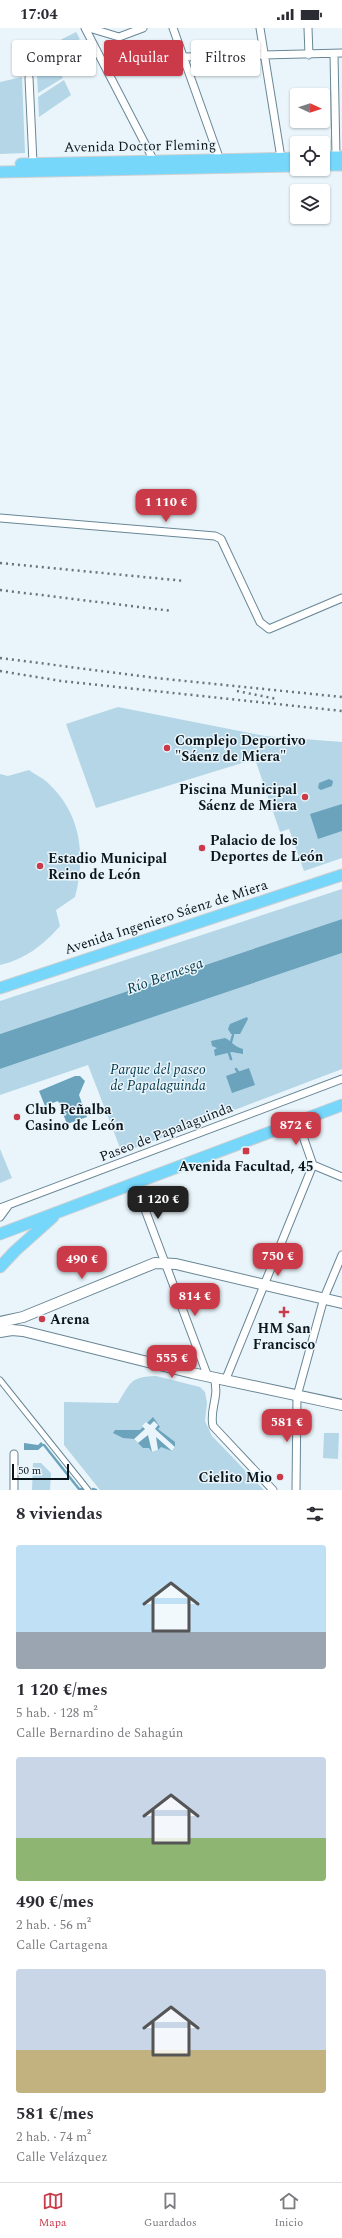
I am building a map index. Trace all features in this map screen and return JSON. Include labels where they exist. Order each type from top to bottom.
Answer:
[{"type":"main road","name":"Avenida Doctor Fleming","points":[[0,172],[218,164],[290,158]]},
{"type":"main road","points":[[330,159],[340,160]]},
{"type":"main road","points":[[330,163],[340,160]]},
{"type":"main road","name":"Avenida Doctor Fleming","points":[[0,164],[154,161],[290,166]]},
{"type":"main road","name":"Avenida Ingeniero Sáenz de Miera","points":[[0,988],[342,875]]},
{"type":"main road","points":[[0,1234],[342,1105]]},
{"type":"main road","points":[[0,1267],[4,1259],[58,1212]]},
{"type":"main road","points":[[0,1322],[23,1317],[155,1263],[176,1264],[342,1302]]},
{"type":"main road","points":[[0,1332],[23,1330],[211,1377],[342,1405]]},
{"type":"street","points":[[85,28],[154,161]]},
{"type":"street","points":[[89,28],[119,37],[143,28]]},
{"type":"street","points":[[173,28],[184,57],[218,164]]},
{"type":"street","points":[[260,28],[281,158]]},
{"type":"street","points":[[308,28],[309,54]]},
{"type":"street","points":[[184,57],[342,53]]},
{"type":"street","points":[[334,54],[340,160]]},
{"type":"street","points":[[30,78],[33,164]]},
{"type":"street","name":"Avenida Doctor Fleming","points":[[281,158],[285,163],[290,164]]},
{"type":"street","points":[[0,518],[215,536],[221,539],[260,622],[269,629],[342,598]]},
{"type":"street","name":"Paseo de Papalaguinda","points":[[0,1208],[342,1079]]},
{"type":"street","points":[[225,1380],[313,1165],[298,1122]]},
{"type":"street","points":[[313,1165],[342,1177]]},
{"type":"street","points":[[135,1183],[164,1263],[217,1389],[212,1420],[213,1426],[274,1490]]},
{"type":"street","points":[[0,1217],[10,1204]]},
{"type":"street","points":[[296,1490],[297,1396],[324,1298],[342,1255]]},
{"type":"street","points":[[23,1317],[23,1330]]},
{"type":"street","points":[[0,1380],[88,1490]]},
{"type":"street","points":[[14,1454],[14,1490]]},
{"type":"green space","points":[[76,32],[80,39],[78,40],[60,40]]},
{"type":"green space","points":[[37,76],[62,76],[63,78],[38,93]]},
{"type":"green space","points":[[22,77],[25,153],[0,154],[0,82]]},
{"type":"green space","points":[[64,80],[71,95],[39,117],[38,97]]},
{"type":"green space","points":[[118,707],[265,736],[342,742],[342,858],[304,871],[289,829],[280,832],[255,759],[96,808],[66,724]]},
{"type":"green space","name":"Estadio Municipal Reino de León","points":[[29,770],[47,782],[60,796],[74,822],[80,851],[78,882],[75,897],[56,910],[60,926],[54,933],[26,955],[0,965],[0,774],[8,776]]},
{"type":"green space","points":[[342,889],[342,919],[0,1034],[0,1001]]},
{"type":"green space","name":"Parque del paseo de Papalaguinda","points":[[342,953],[342,1069],[122,1153],[88,1065],[0,1095],[0,1069]]},
{"type":"green space","points":[[0,1149],[12,1178],[0,1183]]},
{"type":"green space","points":[[156,1376],[200,1387],[205,1392],[207,1403],[205,1421],[212,1436],[264,1490],[100,1490],[64,1445],[64,1402],[118,1403],[129,1385],[136,1379]]},
{"type":"green space","points":[[324,1433],[339,1433],[338,1459],[323,1458]]},
{"type":"green space","points":[[33,1463],[41,1463],[51,1473],[50,1490],[32,1490]]},
{"type":"shaded area","points":[[329,779],[333,781],[332,786],[321,790],[318,788],[319,783]]},
{"type":"shaded area","points":[[342,804],[342,831],[318,839],[310,814]]},
{"type":"shaded area","points":[[342,919],[342,953],[0,1069],[0,1034]]},
{"type":"shaded area","points":[[247,1017],[248,1019],[240,1034],[231,1034],[228,1029],[230,1024]]},
{"type":"shaded area","points":[[225,1038],[237,1047],[243,1049],[243,1054],[232,1052],[215,1056],[214,1050],[217,1048],[212,1046],[211,1041]]},
{"type":"shaded area","points":[[249,1068],[255,1085],[232,1093],[226,1076]]},
{"type":"shaded area","points":[[75,1076],[80,1076],[85,1081],[79,1095],[87,1117],[67,1124],[58,1101],[45,1106],[39,1091]]},
{"type":"shaded area","points":[[153,1417],[160,1427],[158,1429],[175,1442],[175,1447],[172,1451],[161,1447],[152,1452],[149,1448],[143,1448],[134,1439],[123,1438],[113,1433],[115,1430],[140,1430]]},
{"type":"shaded area","points":[[41,1442],[44,1445],[38,1450],[24,1450],[24,1443],[38,1445]]},
{"type":"pier","points":[[154,1421],[158,1425],[155,1429],[175,1447],[172,1451],[156,1437],[158,1450],[152,1452],[148,1435],[138,1443],[134,1439],[145,1429],[142,1426],[146,1422],[150,1425]]},
{"type":"waterway","points":[[231,1042],[233,1035]]},
{"type":"waterway","points":[[229,1053],[231,1059]]},
{"type":"waterway","points":[[44,1445],[79,1489],[83,1489]]},
{"type":"railway","points":[[0,563],[185,581]]},
{"type":"railway","points":[[0,590],[172,611]]},
{"type":"railway","points":[[0,658],[156,678],[342,697]]},
{"type":"railway","points":[[0,671],[61,681],[342,711]]},
{"type":"railway","points":[[237,691],[277,699]]},
{"type":"place","name":"Complejo Deportivo \"Sáenz de Miera\"","points":[[167,748]]},
{"type":"place","name":"Piscina Municipal Sáenz de Miera","points":[[305,797]]},
{"type":"place","name":"Palacio de los Deportes de León","points":[[202,848]]},
{"type":"place","name":"Estadio Municipal Reino de León","points":[[40,866]]},
{"type":"place","name":"Club Peñalba Casino de León","points":[[17,1117]]},
{"type":"place","name":"Avenida Facultad, 45","points":[[246,1151]]},
{"type":"place","name":"HM San Francisco","points":[[284,1312]]},
{"type":"place","name":"Arena","points":[[42,1319]]},
{"type":"place","name":"Cielito Mio","points":[[280,1477]]},
{"type":"water label","name":"Río Bernesga","points":[[165,976]]}]
